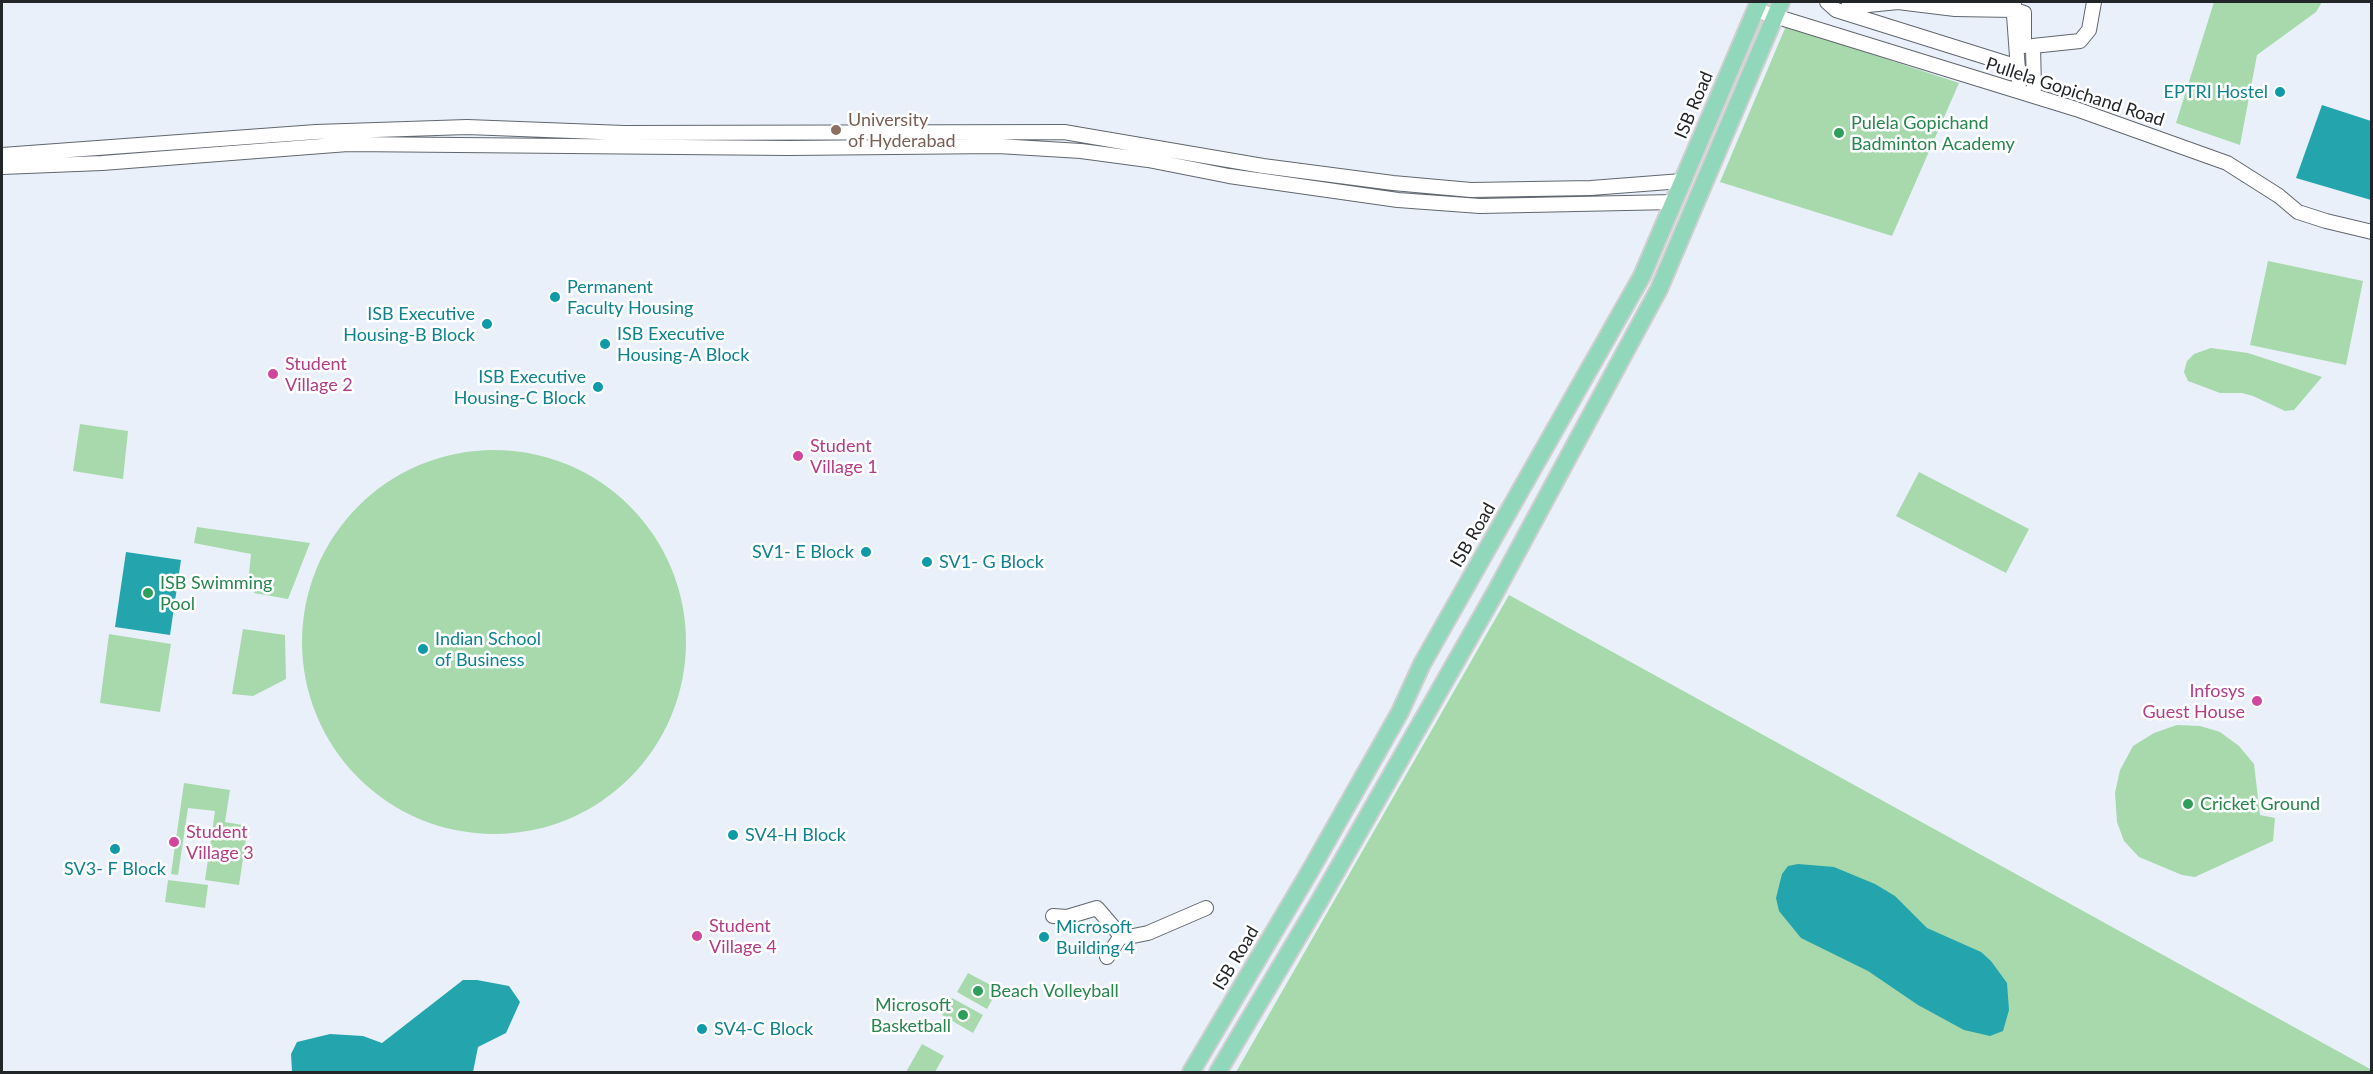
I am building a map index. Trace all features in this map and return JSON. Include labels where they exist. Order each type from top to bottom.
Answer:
[{"type":"main road","name":"ISB Road","points":[[1191,1072],[1310,871],[1400,712],[1422,664],[1636,286],[1758,5]]},
{"type":"main road","points":[[1218,1072],[1320,900],[1495,593],[1659,289],[1778,8]]},
{"type":"street","points":[[1827,2],[1836,10],[2018,67],[2032,90]]},
{"type":"street","points":[[1846,13],[1848,7],[1898,2],[2014,9],[2024,13],[2025,46],[2032,90]]},
{"type":"street","points":[[2025,46],[2080,41],[2089,30],[2094,2]]},
{"type":"street","name":"Pullela Gopichand Road","points":[[1758,5],[1778,8],[1948,66],[2032,90],[2227,163],[2279,196],[2298,212],[2326,222],[2372,232]]},
{"type":"street","points":[[2018,67],[2025,46]]},
{"type":"street","name":"Pullela Gopichand Road","points":[[1948,66],[2032,90],[2230,158],[2284,192],[2302,207],[2327,216],[2372,226]]},
{"type":"street","points":[[2,155],[316,132],[467,127],[624,133],[1064,132],[1263,166],[1393,183],[1471,190],[1591,188],[1682,181]]},
{"type":"street","points":[[2,167],[102,163],[348,144],[789,148],[998,146],[1081,151],[1148,160],[1229,176],[1398,200],[1480,206],[1674,202]]},
{"type":"street","points":[[1053,916],[1067,917],[1094,907],[1121,936],[1128,937],[1148,933],[1206,908]]},
{"type":"street","points":[[1107,957],[1121,936]]},
{"type":"green space","points":[[2214,2],[2322,2],[2316,12],[2257,55],[2240,145],[2176,123]]},
{"type":"green space","name":"Pulela Gopichand Badminton Academy","points":[[1786,26],[1959,83],[1892,236],[1720,182]]},
{"type":"green space","points":[[2268,261],[2363,281],[2346,365],[2250,345]]},
{"type":"green space","points":[[2211,348],[2248,353],[2322,377],[2294,410],[2285,411],[2253,396],[2242,393],[2220,393],[2188,381],[2184,372],[2187,361],[2194,354]]},
{"type":"green space","points":[[80,424],[128,431],[123,479],[73,471]]},
{"type":"green space","points":[[494,450],[531,454],[567,465],[601,483],[630,506],[653,535],[671,569],[682,605],[686,642],[682,679],[671,715],[653,749],[630,778],[601,801],[567,819],[531,830],[494,834],[457,830],[421,819],[387,801],[358,778],[335,749],[317,715],[306,679],[302,642],[306,605],[317,569],[335,535],[358,506],[387,483],[421,465],[457,454]]},
{"type":"green space","points":[[1919,472],[2029,529],[2006,573],[1896,516]]},
{"type":"green space","points":[[197,527],[310,543],[288,599],[254,593],[255,587],[248,584],[251,554],[194,543]]},
{"type":"green space","points":[[1509,595],[2372,1070],[2371,1072],[1236,1072]]},
{"type":"green space","points":[[243,629],[285,635],[286,679],[253,696],[232,694]]},
{"type":"green space","points":[[109,634],[171,644],[160,712],[100,703]]},
{"type":"green space","name":"Cricket Ground","points":[[2177,725],[2200,726],[2220,732],[2239,746],[2254,764],[2260,815],[2275,818],[2273,841],[2195,877],[2182,875],[2139,857],[2124,841],[2117,822],[2115,793],[2120,770],[2133,746],[2154,733]]},
{"type":"green space","points":[[184,783],[230,790],[225,822],[248,826],[239,885],[205,880],[215,811],[188,808],[178,875],[171,874]]},
{"type":"green space","points":[[168,880],[208,885],[205,908],[165,902]]},
{"type":"green space","name":"Beach Volleyball","points":[[968,973],[998,989],[987,1009],[957,992]]},
{"type":"green space","name":"Microsoft Basketball","points":[[952,998],[983,1015],[973,1033],[942,1015]]},
{"type":"green space","points":[[922,1044],[944,1056],[935,1072],[906,1072]]},
{"type":"water","points":[[2322,105],[2371,121],[2371,200],[2296,178]]},
{"type":"water","name":"ISB Swimming Pool","points":[[126,552],[181,560],[170,635],[115,627]]},
{"type":"water","points":[[1798,864],[1834,867],[1875,884],[1895,896],[1927,928],[1981,952],[1991,961],[2007,983],[2009,1010],[2003,1031],[1990,1036],[1964,1030],[1918,1005],[1868,971],[1801,938],[1779,911],[1776,898],[1782,874],[1788,866]]},
{"type":"water","points":[[463,980],[477,980],[509,986],[520,1002],[506,1033],[478,1047],[473,1072],[292,1072],[291,1054],[297,1042],[330,1034],[363,1036],[382,1043]]},
{"type":"place","name":"EPTRI Hostel","points":[[2280,92]]},
{"type":"place","name":"University of Hyderabad","points":[[836,130]]},
{"type":"place","name":"Pulela Gopichand Badminton Academy","points":[[1839,133]]},
{"type":"place","name":"Permanent Faculty Housing","points":[[555,297]]},
{"type":"place","name":"ISB Executive Housing-B Block","points":[[487,324]]},
{"type":"place","name":"ISB Executive Housing-A Block","points":[[605,344]]},
{"type":"place","name":"Student Village 2","points":[[273,374]]},
{"type":"place","name":"ISB Executive Housing-C Block","points":[[598,387]]},
{"type":"place","name":"Student Village 1","points":[[798,456]]},
{"type":"place","name":"SV1- E Block","points":[[866,552]]},
{"type":"place","name":"SV1- G Block","points":[[927,562]]},
{"type":"place","name":"ISB Swimming Pool","points":[[148,593]]},
{"type":"place","name":"Indian School of Business","points":[[423,649]]},
{"type":"place","name":"Infosys Guest House","points":[[2257,701]]},
{"type":"place","name":"Cricket Ground","points":[[2188,804]]},
{"type":"place","name":"SV4-H Block","points":[[733,835]]},
{"type":"place","name":"Student Village 3","points":[[174,842]]},
{"type":"place","name":"SV3- F Block","points":[[115,849]]},
{"type":"place","name":"Student Village 4","points":[[697,936]]},
{"type":"place","name":"Microsoft Building 4","points":[[1044,937]]},
{"type":"place","name":"Beach Volleyball","points":[[978,991]]},
{"type":"place","name":"Microsoft Basketball","points":[[963,1015]]},
{"type":"place","name":"SV4-C Block","points":[[702,1029]]}]
